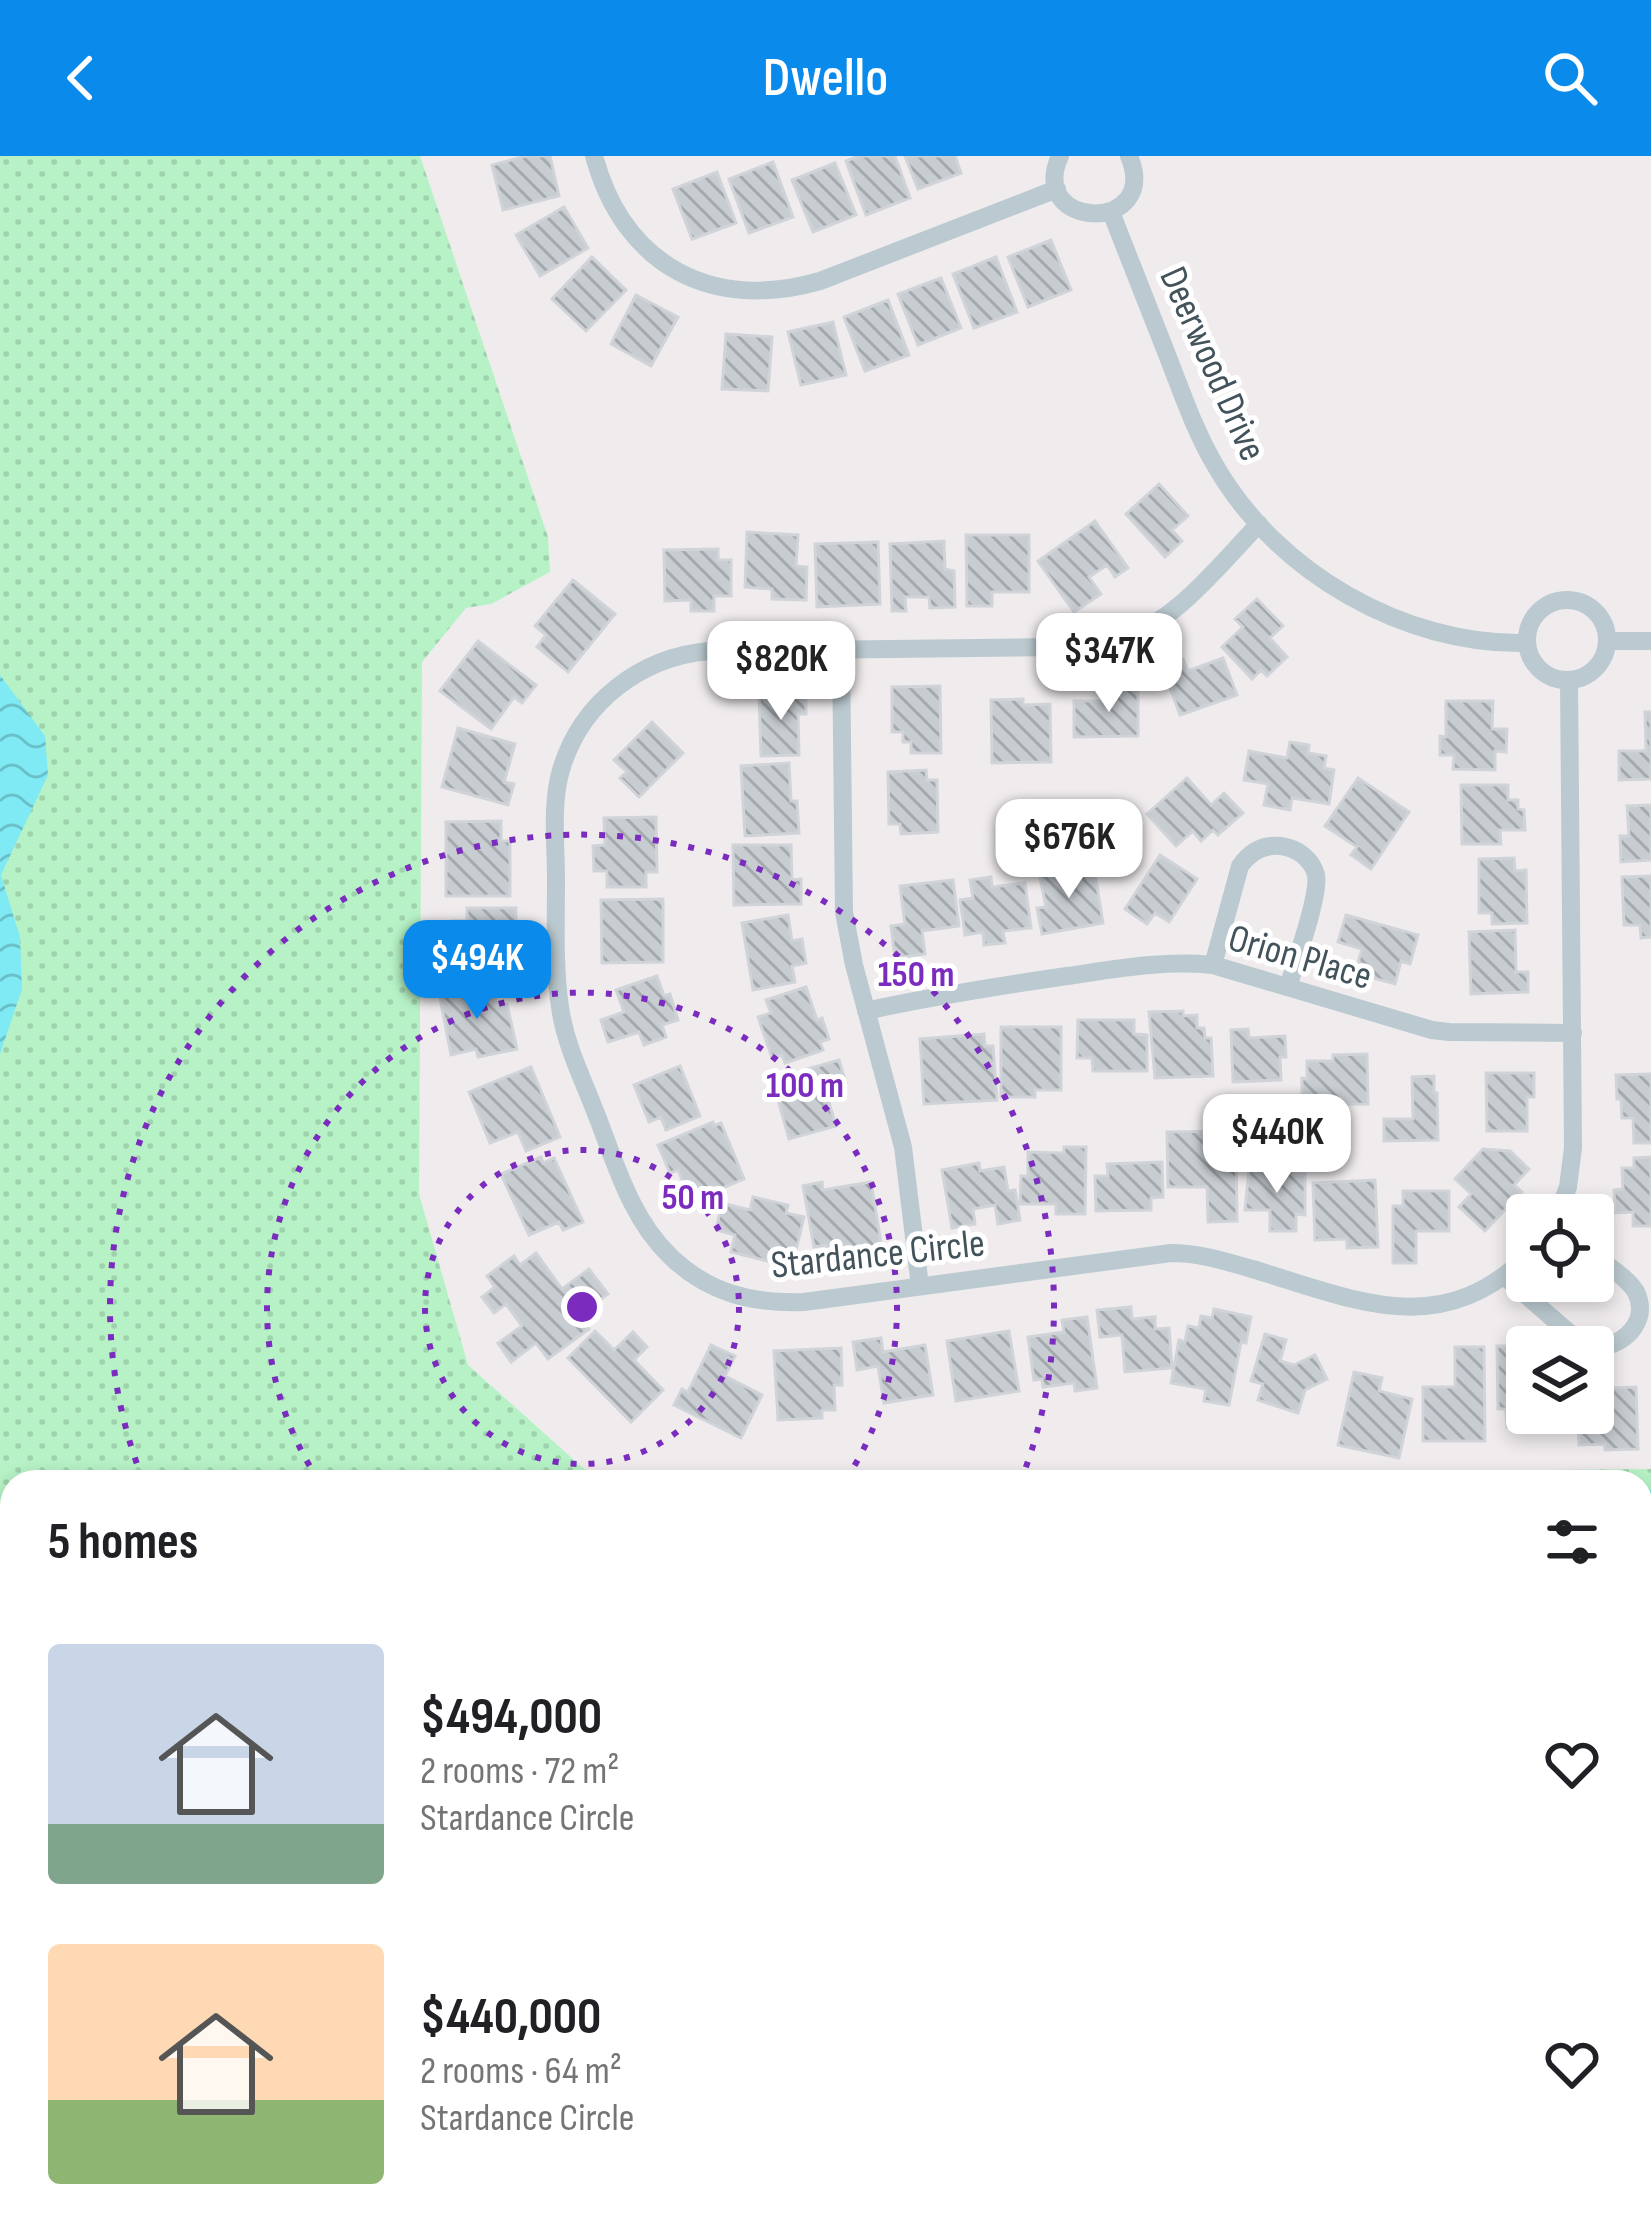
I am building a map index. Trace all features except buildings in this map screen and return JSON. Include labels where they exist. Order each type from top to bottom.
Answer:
[{"type":"street","points":[[594,156],[608,199],[645,248],[694,279],[751,292],[789,290],[820,281],[1057,190]]},
{"type":"street","points":[[1060,156],[1054,177],[1057,190],[1073,209],[1098,215],[1121,205],[1133,184],[1129,156]]},
{"type":"street","name":"Deerwood Drive","points":[[1111,212],[1199,436],[1259,524],[1319,577],[1378,610],[1441,633],[1527,643]]},
{"type":"street","name":"Stardance Circle","points":[[1259,524],[1165,616],[1113,642],[1060,647],[718,650],[685,654],[640,670],[602,701],[567,754],[557,789],[556,936],[566,1038],[632,1204],[653,1238],[681,1266],[725,1292],[771,1303],[804,1302],[1183,1253],[1366,1302],[1408,1308],[1451,1302],[1504,1276]]},
{"type":"street","points":[[1560,601],[1593,610],[1607,641],[1605,653],[1591,672],[1569,680],[1540,670],[1527,643],[1539,611],[1560,601]]},
{"type":"street","points":[[1607,641],[1651,641]]},
{"type":"street","points":[[841,650],[844,912],[903,1148],[920,1286]]},
{"type":"street","points":[[1565,1194],[1573,1148],[1569,680]]},
{"type":"street","points":[[1214,965],[1240,866],[1262,848],[1286,847],[1308,859],[1317,880],[1288,987]]},
{"type":"street","name":"Orion Place","points":[[866,1011],[946,993],[1181,962],[1214,965],[1440,1031],[1573,1033]]},
{"type":"street","points":[[1614,1272],[1636,1291],[1640,1310],[1628,1338],[1614,1346]]},
{"type":"street","points":[[1504,1276],[1561,1326]]},
{"type":"green space","points":[[0,156],[420,156],[548,537],[550,572],[491,604],[466,608],[422,662],[419,1194],[468,1365],[586,1470],[0,1470]]},
{"type":"water","points":[[0,675],[45,736],[48,775],[1,875],[20,937],[22,989],[0,1054]]}]
